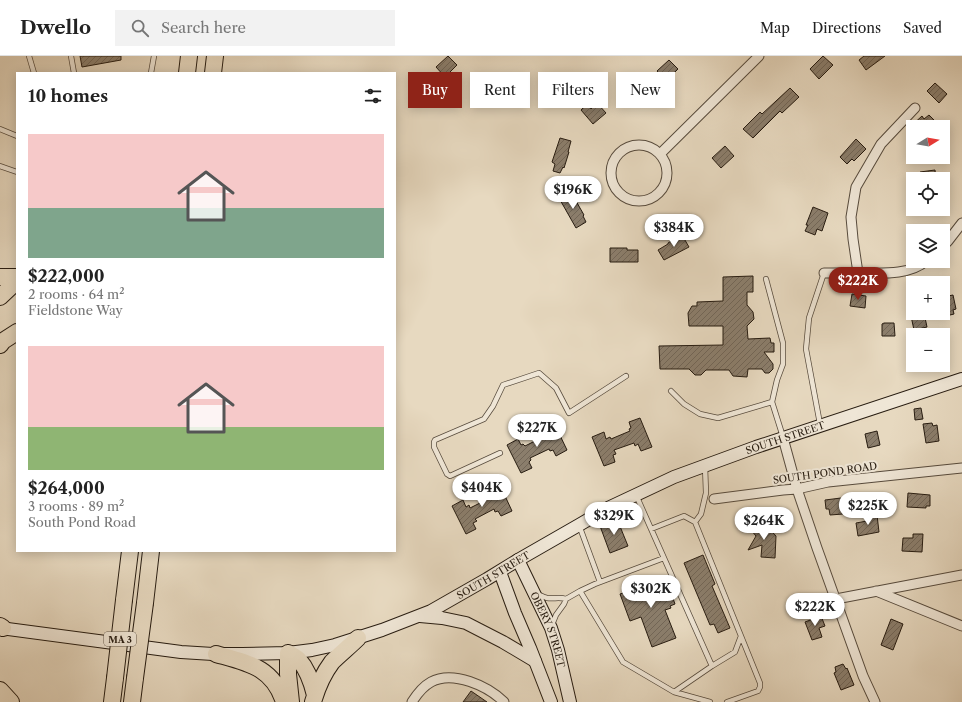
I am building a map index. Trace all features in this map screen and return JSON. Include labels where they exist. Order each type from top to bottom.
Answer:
[{"type":"highway","points":[[185,56],[186,72]]},
{"type":"highway","points":[[186,72],[189,56]]},
{"type":"highway","points":[[213,72],[215,56]]},
{"type":"highway","points":[[0,277],[16,277]]},
{"type":"highway","points":[[0,297],[16,282]]},
{"type":"highway","points":[[0,345],[16,333]]},
{"type":"highway","name":"MA 3","points":[[112,702],[130,552]]},
{"type":"highway","name":"MA 3","points":[[132,702],[151,552]]},
{"type":"highway","points":[[314,699],[322,678],[333,662],[358,638]]},
{"type":"highway","points":[[288,653],[298,660],[309,676],[314,699]]},
{"type":"highway","points":[[288,653],[288,674],[291,702]]},
{"type":"highway","points":[[216,654],[244,662],[256,667],[266,674],[274,682],[284,702]]},
{"type":"highway","points":[[135,678],[136,702]]},
{"type":"highway","points":[[0,690],[11,702]]},
{"type":"main road","name":"SOUTH STREET","points":[[1,627],[181,652],[216,654],[288,653],[323,647],[358,638],[419,616],[441,606],[608,508],[674,477],[739,452],[962,379]]},
{"type":"main road","name":"OBERY STREET","points":[[518,560],[551,628],[558,650],[570,702]]},
{"type":"main road","points":[[500,572],[551,702]]},
{"type":"main road","points":[[419,616],[466,623],[503,642],[535,661]]},
{"type":"street","points":[[660,154],[759,56]]},
{"type":"street","points":[[858,273],[851,217],[856,187],[881,144],[915,108]]},
{"type":"street","points":[[643,145],[652,148],[660,154],[665,161],[667,180],[657,195],[649,200],[640,201],[631,200],[622,196],[616,189],[612,180],[611,171],[613,162],[618,154],[630,147],[643,145]]},
{"type":"street","points":[[950,238],[962,223]]},
{"type":"street","points":[[824,273],[879,273],[905,271],[914,268]]},
{"type":"street","points":[[783,438],[797,489],[863,676],[875,702]]},
{"type":"street","name":"SOUTH POND ROAD","points":[[714,499],[797,489],[828,482],[962,468]]},
{"type":"street","points":[[836,599],[962,575]]},
{"type":"street","points":[[876,591],[962,626]]},
{"type":"street","points":[[412,702],[420,690],[428,684],[433,681],[448,678],[464,680],[481,685],[504,702]]},
{"type":"lane","points":[[28,56],[34,72]]},
{"type":"lane","points":[[71,56],[74,72]]},
{"type":"lane","points":[[151,72],[154,56]]},
{"type":"lane","points":[[0,129],[16,136]]},
{"type":"lane","points":[[0,166],[16,172]]},
{"type":"lane","points":[[820,426],[806,349],[809,318],[824,273]]},
{"type":"lane","points":[[766,279],[783,344],[783,364],[777,380],[772,402],[783,438]]},
{"type":"lane","points":[[500,453],[450,476],[447,474],[434,447],[434,442],[484,419],[493,406],[502,385],[539,373],[556,388],[569,413],[626,376]]},
{"type":"lane","points":[[671,391],[684,404],[700,414],[718,418],[772,402]]},
{"type":"lane","points":[[695,522],[701,514],[706,493],[705,465]]},
{"type":"lane","points":[[636,495],[712,666]]},
{"type":"lane","points":[[651,529],[684,516],[695,522],[760,683],[758,691],[727,702]]},
{"type":"lane","points":[[580,525],[597,583]]},
{"type":"lane","points":[[534,593],[547,598],[566,599],[597,583],[664,558]]},
{"type":"lane","points":[[580,591],[622,662],[674,692],[710,702]]},
{"type":"lane","points":[[551,628],[556,615],[566,599]]},
{"type":"lane","points":[[674,692],[735,652],[741,636]]},
{"type":"building","points":[[80,56],[121,56],[121,60],[82,67]]},
{"type":"building","points":[[448,56],[457,65],[450,72],[440,72],[436,67]]},
{"type":"building","points":[[823,56],[833,65],[819,79],[810,69]]},
{"type":"building","points":[[864,56],[885,56],[866,70],[859,60]]},
{"type":"building","points":[[669,60],[678,69],[675,72],[657,71]]},
{"type":"building","points":[[935,83],[947,94],[939,103],[927,91]]},
{"type":"building","points":[[790,88],[799,97],[782,113],[780,111],[753,138],[743,129],[760,112],[762,114]]},
{"type":"building","points":[[583,108],[602,108],[606,113],[593,124],[581,110]]},
{"type":"building","points":[[929,115],[934,120],[918,120],[922,116],[924,119]]},
{"type":"building","points":[[560,138],[571,141],[564,168],[563,167],[560,173],[553,171],[555,164],[552,162]]},
{"type":"building","points":[[856,139],[866,149],[854,161],[852,159],[847,164],[840,157]]},
{"type":"building","points":[[725,146],[734,156],[721,168],[712,158]]},
{"type":"building","points":[[935,170],[935,172],[920,172]]},
{"type":"building","points":[[569,192],[584,215],[583,216],[586,222],[576,228],[559,198]]},
{"type":"building","points":[[813,207],[828,213],[822,231],[817,229],[815,235],[805,231]]},
{"type":"building","points":[[682,235],[689,247],[664,260],[658,250]]},
{"type":"building","points":[[610,248],[627,248],[627,250],[638,250],[638,262],[610,262]]},
{"type":"building","points":[[753,276],[753,292],[747,292],[747,305],[753,312],[754,319],[747,326],[748,339],[770,338],[771,343],[774,343],[774,352],[764,352],[773,364],[773,369],[769,373],[765,373],[762,369],[748,369],[747,377],[733,376],[729,370],[706,370],[701,375],[695,375],[689,369],[660,369],[659,346],[723,345],[723,326],[689,326],[688,313],[692,306],[697,306],[697,302],[723,301],[723,277]]},
{"type":"building","points":[[852,294],[866,296],[865,308],[850,306]]},
{"type":"building","points":[[953,295],[956,309],[953,310],[954,314],[950,315],[950,296]]},
{"type":"building","points":[[912,320],[926,320],[927,327],[914,328]]},
{"type":"building","points":[[894,323],[895,336],[882,336],[882,324]]},
{"type":"building","points":[[921,408],[923,419],[915,420],[914,409]]},
{"type":"building","points":[[640,418],[652,447],[641,451],[638,444],[635,446],[634,443],[614,450],[616,454],[613,455],[615,462],[604,466],[592,437],[604,432],[606,439],[610,437],[611,439],[630,431],[629,429],[631,428],[629,422]]},
{"type":"building","points":[[554,423],[567,450],[556,456],[553,450],[550,451],[549,449],[530,458],[531,460],[529,462],[532,468],[521,473],[507,445],[518,439],[521,445],[523,444],[525,446],[543,437],[546,434],[543,428]]},
{"type":"building","points":[[932,423],[933,426],[937,425],[939,441],[926,443],[923,424]]},
{"type":"building","points":[[877,431],[880,445],[868,448],[865,434]]},
{"type":"building","points":[[499,483],[512,511],[501,516],[498,511],[495,512],[494,509],[475,519],[477,521],[473,523],[476,529],[466,534],[452,506],[463,500],[466,507],[469,505],[470,508],[488,499],[487,496],[491,495],[488,489]]},
{"type":"building","points":[[908,493],[930,495],[930,506],[926,506],[926,508],[907,507]]},
{"type":"building","points":[[841,498],[843,514],[830,515],[829,509],[826,509],[825,500]]},
{"type":"building","points":[[877,515],[879,532],[858,536],[856,523],[867,521],[866,517]]},
{"type":"building","points":[[617,519],[628,546],[610,553],[600,526]]},
{"type":"building","points":[[762,521],[776,536],[775,558],[761,557],[762,545],[748,550],[756,536],[751,530]]},
{"type":"building","points":[[913,534],[923,534],[922,552],[902,551],[903,538],[913,538]]},
{"type":"building","points":[[703,555],[715,584],[712,586],[730,628],[718,633],[714,624],[710,625],[684,563]]},
{"type":"building","points":[[665,577],[675,604],[670,606],[671,608],[665,610],[676,638],[652,647],[641,617],[630,621],[620,594],[632,590],[631,587],[652,579],[653,581]]},
{"type":"building","points":[[821,616],[825,626],[819,628],[822,637],[812,640],[805,622]]},
{"type":"building","points":[[891,619],[903,624],[893,650],[881,645]]},
{"type":"building","points":[[843,664],[846,669],[847,668],[854,685],[841,690],[834,673],[836,672],[835,667]]},
{"type":"building","points":[[471,691],[487,702],[463,702]]}]
